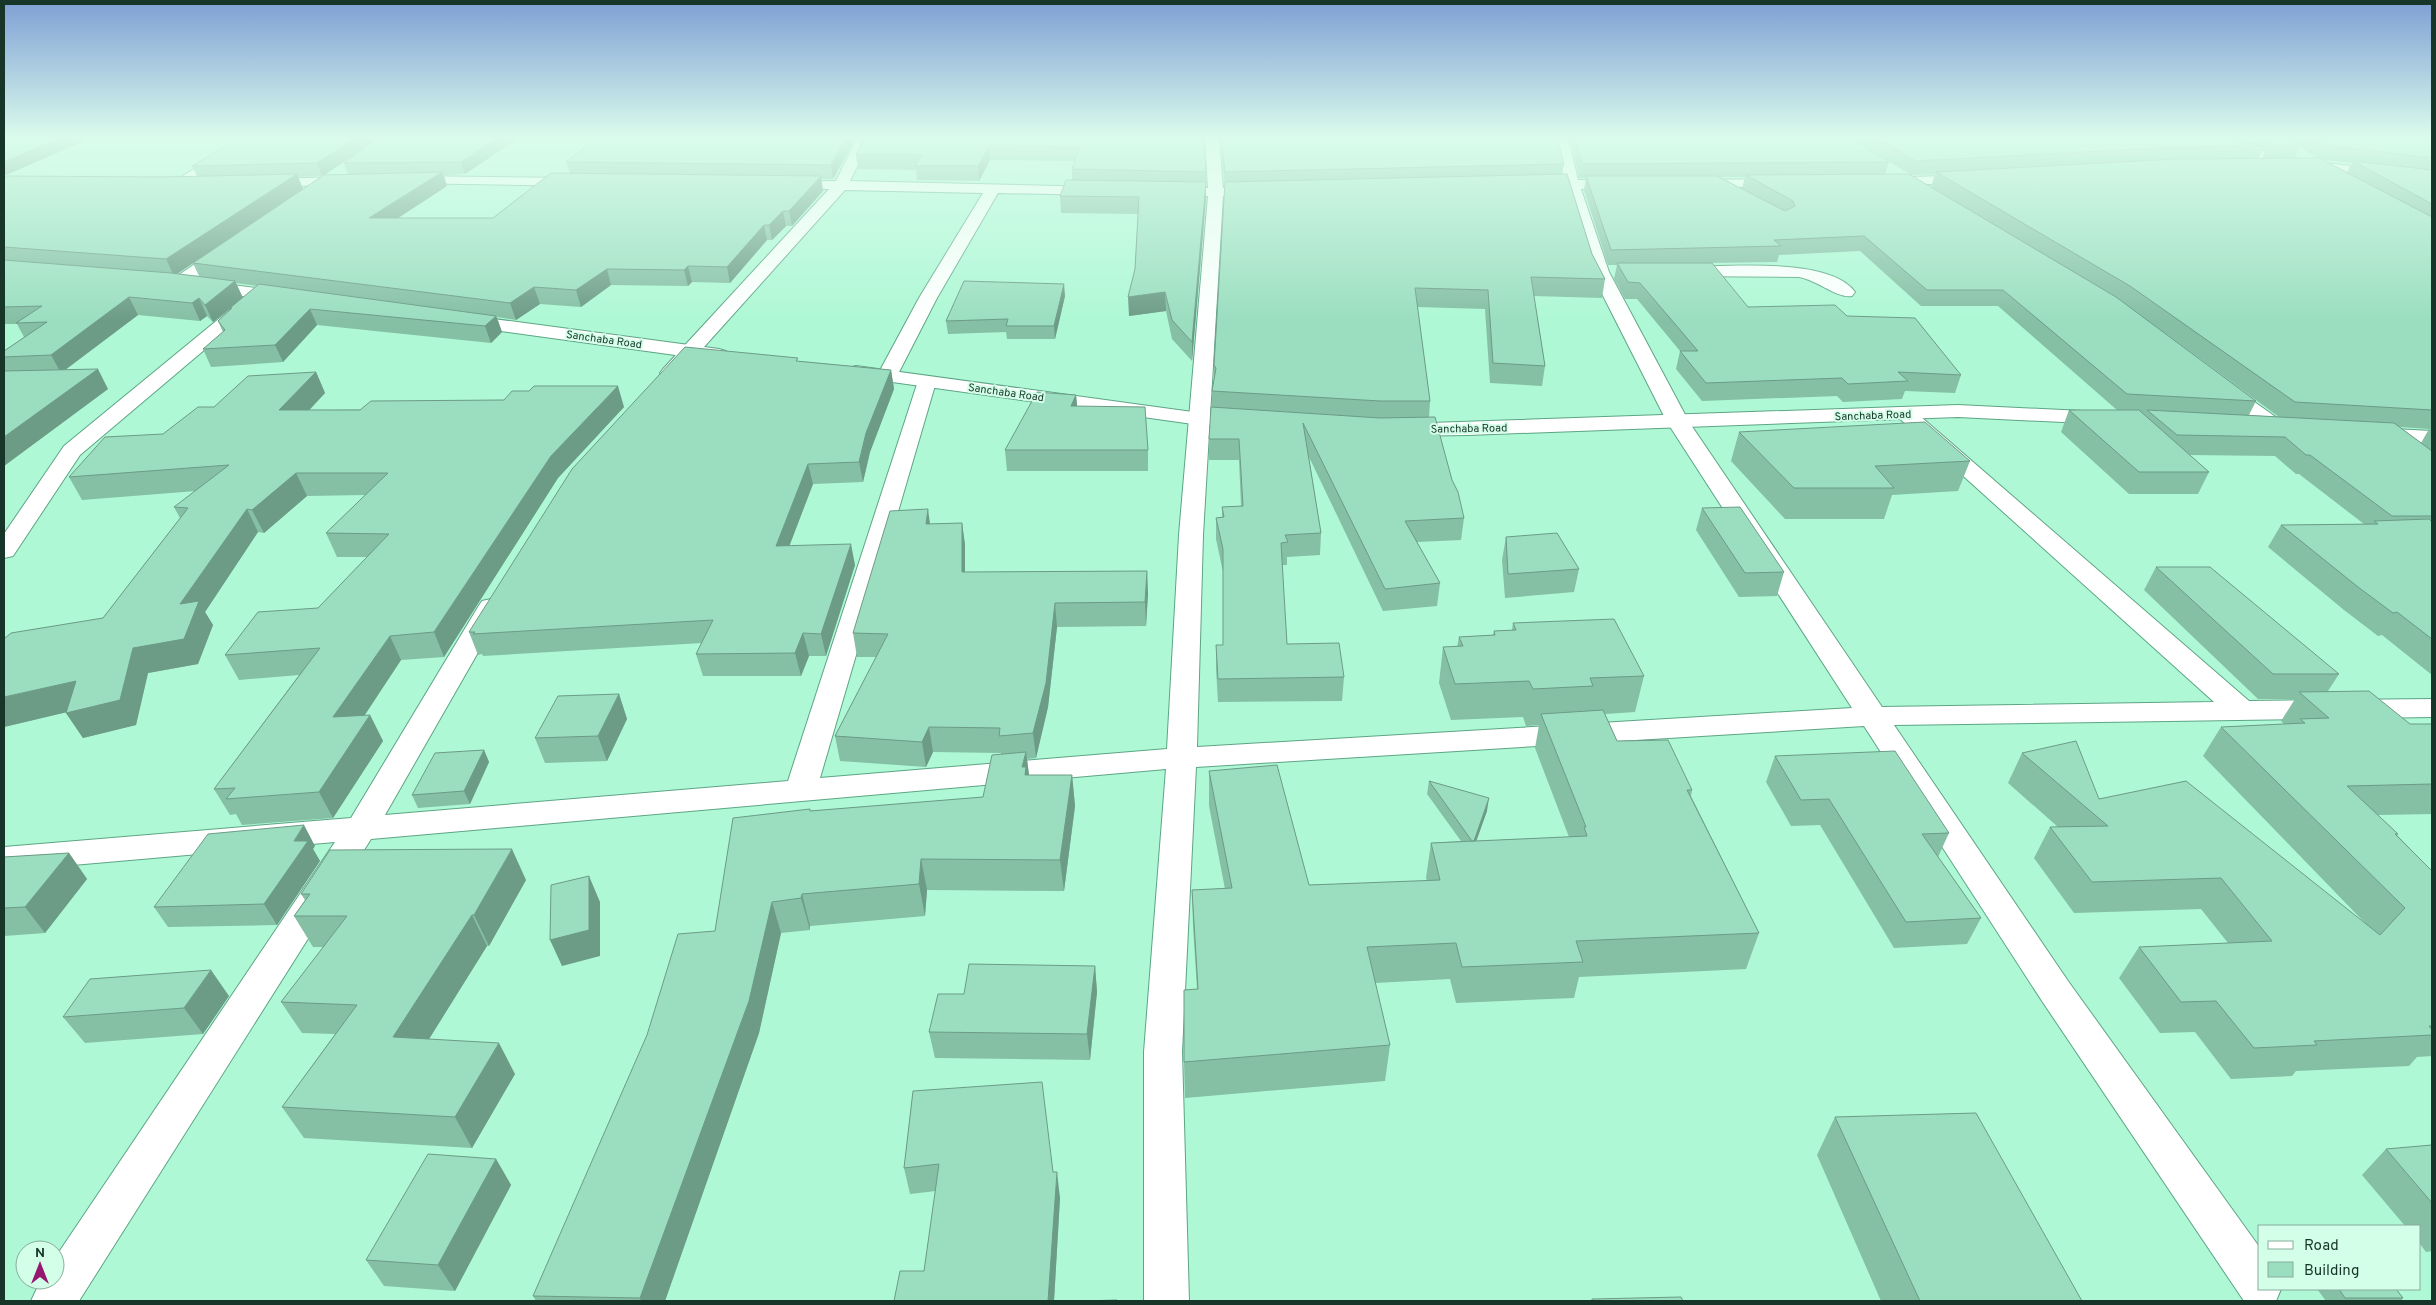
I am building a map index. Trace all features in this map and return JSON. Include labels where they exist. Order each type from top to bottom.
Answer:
[{"type":"street","points":[[649,396],[828,199]]},
{"type":"street","points":[[887,376],[928,298],[987,199]]},
{"type":"street","points":[[1167,1301],[1163,1052],[1181,758],[1191,535],[1216,199]]},
{"type":"street","points":[[1577,199],[1600,272],[1678,422],[2055,991],[2258,1283]]},
{"type":"street","points":[[236,244],[169,282],[310,300]]},
{"type":"street","points":[[1600,272],[1620,272]]},
{"type":"street","points":[[1670,272],[1800,272],[1814,274],[1830,281],[1846,292]]},
{"type":"street","points":[[6,543],[72,451],[262,293]]},
{"type":"street","name":"Sanchaba Road","points":[[445,319],[736,357]]},
{"type":"street","name":"Sanchaba Road","points":[[839,370],[1200,419],[1269,423]]},
{"type":"street","points":[[2209,378],[2288,430],[2240,428]]},
{"type":"street","points":[[801,790],[926,382]]},
{"type":"street","name":"Sanchaba Road","points":[[1378,430],[1468,429],[1986,412],[2121,420]]},
{"type":"street","points":[[1906,414],[2242,711]]},
{"type":"street","points":[[2354,433],[2432,437]]},
{"type":"street","points":[[2391,435],[2418,456]]},
{"type":"street","points":[[54,1301],[362,827],[465,649],[506,583]]},
{"type":"street","points":[[4,859],[1181,758],[1873,716],[2432,708]]},
{"type":"street","points":[[2263,1290],[2270,1301]]},
{"type":"building","points":[[4,199],[259,199],[166,259],[4,247]]},
{"type":"building","points":[[288,199],[399,199],[369,218],[493,218],[518,199],[800,199],[789,211],[783,211],[769,225],[764,225],[727,267],[688,266],[684,270],[607,269],[576,290],[534,287],[510,303],[193,263]]},
{"type":"building","points":[[1139,199],[1205,199],[1192,342],[1172,320],[1165,292],[1128,297],[1135,269]]},
{"type":"building","points":[[1224,199],[1575,199],[1592,254],[1605,279],[1531,277],[1545,366],[1493,363],[1488,290],[1415,288],[1430,401],[1380,401],[1212,391],[1216,368],[1214,365]]},
{"type":"building","points":[[1594,199],[1761,199],[1785,211],[1795,206],[1793,201],[1789,199],[1951,199],[2116,297],[2256,401],[2127,394],[2003,290],[1927,290],[1864,236],[1774,240],[1781,246],[1611,250]]},
{"type":"building","points":[[1982,199],[2397,199],[2432,217],[2432,410],[2295,402],[2130,286]]},
{"type":"building","points":[[2423,199],[2432,199],[2432,204]]},
{"type":"building","points":[[4,260],[171,273],[235,281],[205,305],[199,298],[192,303],[129,297],[51,355],[4,357],[4,351],[47,322],[16,323],[42,306],[4,307]]},
{"type":"building","points":[[1617,263],[1712,263],[1748,307],[1835,305],[1847,316],[1915,318],[1961,375],[1898,372],[1908,381],[1848,384],[1842,378],[1706,383],[1680,351],[1698,351],[1640,283],[1628,282]]},
{"type":"building","points":[[964,281],[1064,284],[1054,326],[1006,326],[1008,319],[946,321]]},
{"type":"building","points":[[259,284],[496,316],[485,326],[310,309],[275,345],[203,349],[225,330],[218,321],[232,308],[230,308]]},
{"type":"building","points":[[685,347],[798,358],[796,361],[891,370],[866,433],[859,462],[808,464],[776,546],[851,544],[821,634],[803,633],[795,653],[696,654],[713,620],[473,634],[475,632],[469,632],[572,469]]},
{"type":"building","points":[[98,369],[4,437],[4,371]]},
{"type":"building","points":[[316,372],[279,410],[360,410],[371,401],[504,400],[512,391],[529,391],[534,386],[618,386],[551,456],[434,632],[390,636],[333,717],[370,715],[319,792],[226,799],[235,788],[214,789],[320,648],[225,655],[258,612],[318,608],[389,534],[326,533],[388,473],[296,473],[252,510],[247,509],[180,604],[199,601],[184,639],[133,648],[120,700],[66,713],[76,681],[4,697],[4,639],[11,633],[103,618],[188,508],[174,507],[229,465],[69,477],[105,437],[163,434],[198,407],[214,407],[248,376]]},
{"type":"building","points":[[1037,392],[1076,395],[1071,406],[1145,407],[1148,450],[1005,450]]},
{"type":"building","points":[[1211,407],[1380,418],[1435,417],[1464,518],[1405,521],[1440,583],[1385,589],[1303,423],[1321,533],[1285,535],[1288,542],[1281,543],[1287,644],[1339,643],[1344,677],[1218,679],[1216,645],[1223,645],[1223,549],[1216,518],[1224,517],[1222,507],[1243,506],[1239,439],[1209,439]]},
{"type":"building","points":[[2069,410],[2139,410],[2209,472],[2139,472]]},
{"type":"building","points":[[2147,410],[2394,423],[2432,451],[2432,516],[2392,516],[2310,455],[2306,455],[2285,437],[2177,435]]},
{"type":"building","points":[[1925,422],[1970,461],[1875,466],[1894,488],[1794,488],[1739,432]]},
{"type":"building","points":[[1740,507],[1784,572],[1745,573],[1702,508]]},
{"type":"building","points":[[928,509],[926,524],[962,523],[962,572],[1147,571],[1145,602],[1055,603],[1046,683],[1033,733],[999,736],[1000,728],[929,727],[922,742],[835,736],[888,634],[853,633],[890,511]]},
{"type":"building","points":[[2429,519],[2432,522],[2432,639],[2397,612],[2393,613],[2358,587],[2281,525],[2378,524],[2374,521]]},
{"type":"building","points":[[1557,533],[1579,569],[1508,574],[1506,537]]},
{"type":"building","points":[[2156,567],[2210,567],[2339,674],[2273,674]]},
{"type":"building","points":[[1614,619],[1644,676],[1590,678],[1593,686],[1533,689],[1529,681],[1455,684],[1443,647],[1463,646],[1459,637],[1495,635],[1494,631],[1516,630],[1513,623]]},
{"type":"building","points":[[2369,691],[2410,724],[2432,724],[2432,784],[2347,786],[2398,834],[2395,834],[2432,871],[2432,1026],[2429,1026],[2432,1030],[2432,1035],[2314,1041],[2317,1045],[2254,1048],[2216,1001],[2181,1002],[2139,947],[2272,941],[2221,878],[2092,882],[2050,827],[2108,826],[2022,753],[2076,741],[2099,799],[2186,781],[2380,935],[2405,908],[2221,727],[2305,723],[2300,719],[2329,718],[2299,692]]},
{"type":"building","points":[[619,694],[598,736],[535,738],[558,696]]},
{"type":"building","points":[[1603,710],[1617,741],[1668,740],[1692,790],[1687,790],[1759,933],[1576,941],[1583,962],[1462,967],[1456,943],[1367,947],[1390,1045],[1184,1062],[1184,990],[1198,989],[1192,890],[1232,888],[1209,771],[1277,765],[1309,885],[1440,880],[1431,843],[1587,836],[1584,827],[1586,827],[1541,714]]},
{"type":"building","points":[[484,750],[464,791],[412,795],[435,753]]},
{"type":"building","points":[[1895,751],[1949,833],[1922,834],[1981,918],[1906,922],[1829,799],[1801,800],[1775,756]]},
{"type":"building","points":[[1026,752],[1022,767],[1026,767],[1025,775],[1072,775],[1060,860],[921,859],[919,884],[802,894],[801,898],[772,902],[749,1001],[640,1298],[533,1296],[647,1035],[678,934],[715,931],[733,818],[810,809],[810,811],[983,797],[992,755]]},
{"type":"building","points":[[1429,781],[1489,798],[1474,841],[1472,841]]},
{"type":"building","points":[[304,825],[294,841],[308,841],[264,904],[154,907],[208,834]]},
{"type":"building","points":[[512,849],[474,915],[472,915],[393,1037],[499,1043],[455,1117],[282,1107],[357,1005],[281,1002],[347,916],[294,916],[310,894],[301,894],[330,850]]},
{"type":"building","points":[[69,853],[25,907],[4,908],[4,857]]},
{"type":"building","points":[[589,876],[589,930],[550,940],[551,885]]},
{"type":"building","points":[[969,964],[1095,966],[1087,1034],[929,1032],[938,994],[964,994]]},
{"type":"building","points":[[211,970],[184,1008],[63,1017],[90,979]]},
{"type":"building","points":[[1042,1082],[1053,1172],[1057,1172],[1048,1301],[894,1301],[900,1271],[924,1271],[939,1164],[904,1168],[913,1091]]},
{"type":"building","points":[[1976,1113],[2082,1301],[1920,1301],[1835,1117]]},
{"type":"building","points":[[2432,1145],[2432,1203],[2386,1149]]},
{"type":"building","points":[[428,1154],[496,1159],[438,1265],[366,1260]]},
{"type":"building","points":[[2340,1290],[2397,1290],[2403,1298],[2345,1298]]},
{"type":"building","points":[[1681,1297],[1683,1301],[1592,1301],[1592,1299]]},
{"type":"building","points":[[1117,1300],[1117,1301],[1082,1301]]}]
